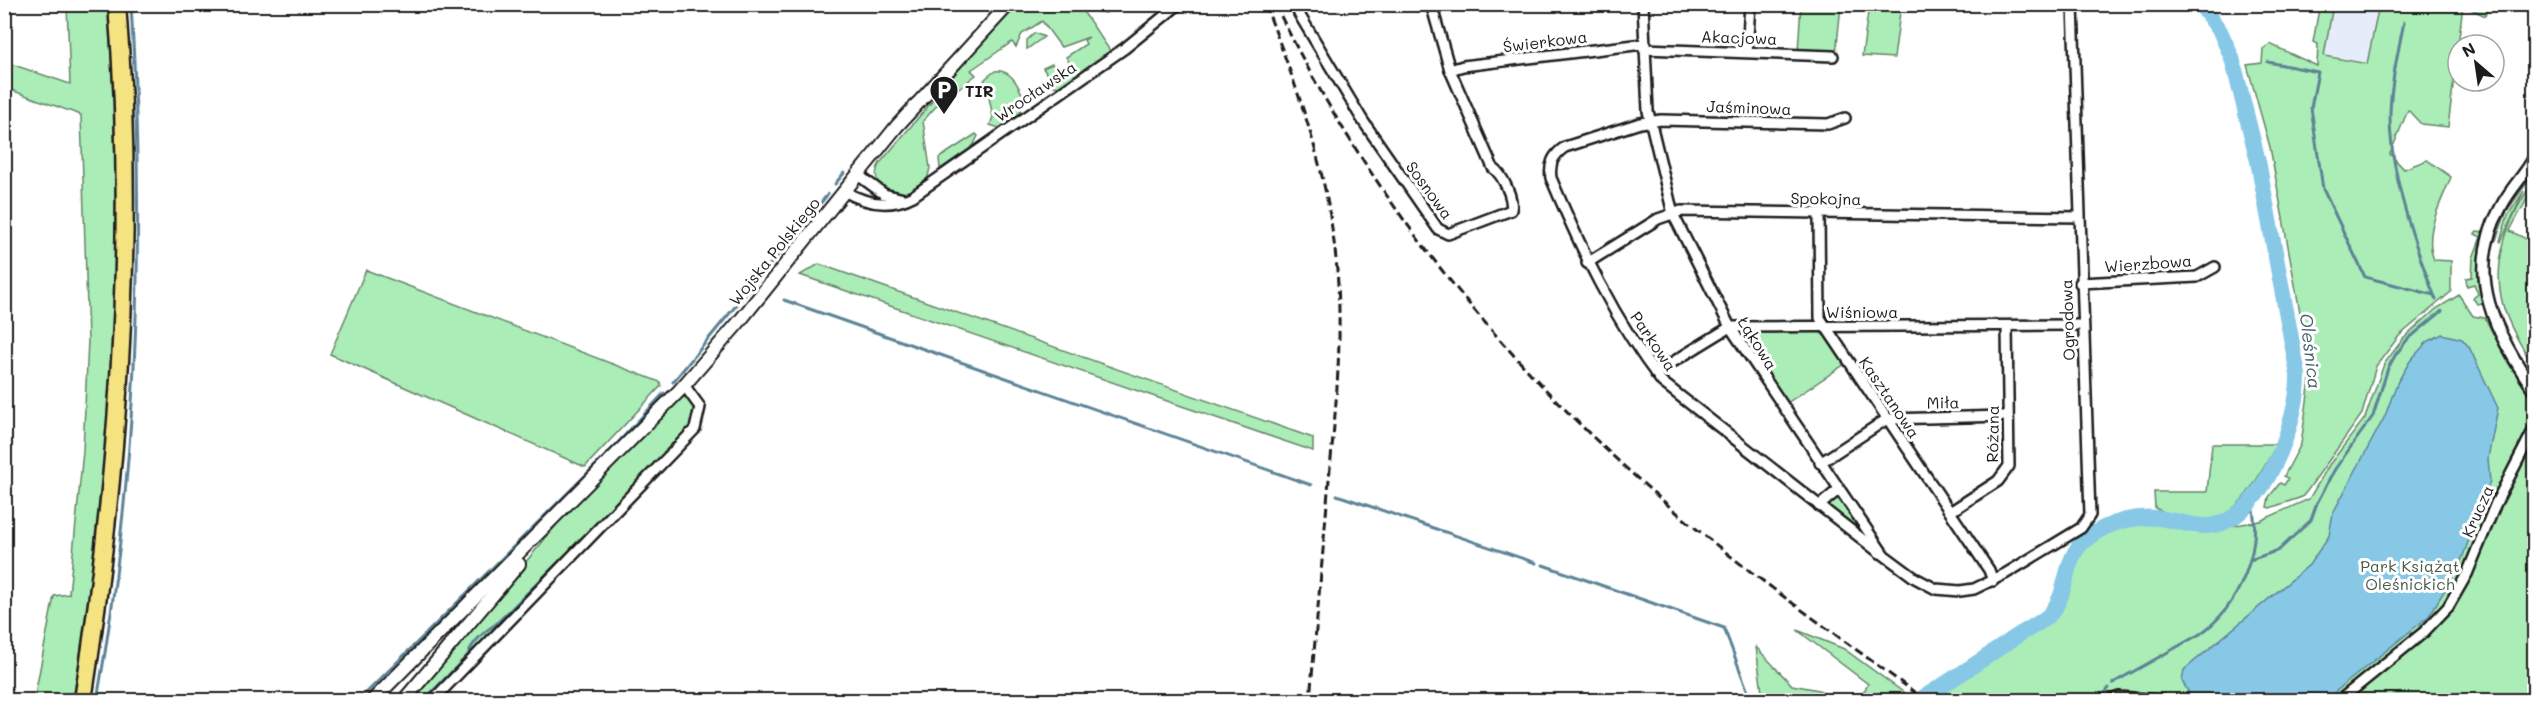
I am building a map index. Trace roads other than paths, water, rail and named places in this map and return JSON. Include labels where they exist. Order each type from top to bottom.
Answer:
[{"type":"highway","points":[[83,700],[100,582],[115,447],[125,253],[122,68],[117,4]]},
{"type":"main road","name":"Wojska Polskiego","points":[[560,514],[684,385],[943,74],[1010,4]]},
{"type":"main road","points":[[373,700],[560,514]]},
{"type":"main road","points":[[404,700],[560,514]]},
{"type":"street","name":"Wrocławska","points":[[844,191],[860,200],[871,202],[895,203],[906,199],[1125,48],[1179,4]]},
{"type":"street","name":"Sosnowa","points":[[1298,4],[1299,14],[1363,121],[1438,230],[1448,234],[1506,212],[1512,205],[1450,70],[1431,4]]},
{"type":"street","name":"Łąkowa","points":[[1643,4],[1643,46],[1650,121],[1672,214],[1730,327],[1884,555],[1915,578],[1936,588],[1960,591],[1993,580]]},
{"type":"street","points":[[1747,52],[1750,4]]},
{"type":"street","name":"Ogrodowa","points":[[1993,580],[2081,528],[2090,515],[2080,282],[2073,4]]},
{"type":"street","name":"Świerkowa","points":[[1450,70],[1463,66],[1643,46]]},
{"type":"street","name":"Akacjowa","points":[[1643,46],[1833,56]]},
{"type":"street","name":"Jaśminowa","points":[[1650,121],[1828,124],[1845,118]]},
{"type":"street","name":"Parkowa","points":[[1650,121],[1564,147],[1552,159],[1549,168],[1551,178],[1587,263],[1662,382],[1884,555]]},
{"type":"street","points":[[2535,158],[2495,218],[2488,242],[2485,279],[2488,305],[2496,327],[2535,390]]},
{"type":"street","points":[[858,175],[884,194],[906,199]]},
{"type":"street","name":"Spokojna","points":[[1587,263],[1658,219],[1688,211],[2078,217]]},
{"type":"street","name":"Kasztanowa","points":[[1819,213],[1820,318],[1989,570],[1993,580]]},
{"type":"street","name":"Wierzbowa","points":[[2080,282],[2197,277],[2215,267]]},
{"type":"street","name":"Wiśniowa","points":[[1730,327],[2082,325]]},
{"type":"street","points":[[1655,373],[1730,327]]},
{"type":"street","name":"Różana","points":[[1950,512],[2004,475],[2009,466],[2007,327]]},
{"type":"street","points":[[433,700],[695,429],[700,407],[684,385]]},
{"type":"street","name":"Miła","points":[[1887,418],[2007,417]]},
{"type":"street","points":[[1820,463],[1887,418]]},
{"type":"street","name":"Krucza","points":[[2340,700],[2424,632],[2448,607],[2467,574],[2496,503],[2535,429]]},
{"type":"street","points":[[1819,506],[1838,490]]},
{"type":"street","points":[[2116,699],[2162,700]]},
{"type":"water","points":[[2442,334],[2462,339],[2469,347],[2498,408],[2488,458],[2490,482],[2459,567],[2429,616],[2325,700],[2193,700],[2182,681],[2184,670],[2309,565],[2329,536],[2333,513],[2385,416],[2397,383],[2410,361],[2427,342]]},
{"type":"waterway","points":[[97,700],[122,528],[135,354],[137,179],[131,4]]},
{"type":"waterway","name":"Oleśnica","points":[[1919,700],[2048,616],[2061,595],[2073,557],[2078,548],[2094,533],[2114,523],[2136,518],[2159,518],[2204,526],[2215,525],[2233,517],[2249,504],[2263,485],[2285,439],[2297,394],[2298,375],[2258,161],[2232,58],[2220,31],[2200,4]]},
{"type":"waterway","points":[[2404,22],[2392,90],[2391,135],[2405,208],[2436,300]]},
{"type":"waterway","points":[[2268,62],[2318,72],[2311,108],[2323,189],[2365,277],[2434,295]]},
{"type":"waterway","points":[[835,184],[844,173]]},
{"type":"waterway","points":[[673,382],[828,194]]},
{"type":"waterway","points":[[784,300],[1311,485]]},
{"type":"waterway","points":[[2250,560],[2279,550],[2311,520],[2317,503],[2335,469],[2373,416],[2388,368],[2396,354],[2407,340],[2442,311]]},
{"type":"waterway","points":[[359,700],[614,447],[664,393]]},
{"type":"waterway","points":[[1337,495],[1536,563]]},
{"type":"waterway","points":[[2113,683],[2200,634],[2226,608],[2237,592],[2251,557],[2254,538],[2251,501]]},
{"type":"waterway","points":[[424,700],[468,655],[479,637],[496,624],[594,527]]},
{"type":"waterway","points":[[1543,565],[1724,628],[1751,700]]},
{"type":"waterway","points":[[2099,700],[2109,688]]},
{"type":"railway","points":[[1265,4],[1314,146],[1328,205],[1337,265],[1339,296],[1337,388],[1310,700]]},
{"type":"railway","points":[[1275,4],[1313,77],[1355,148],[1401,216],[1505,345],[1561,406],[1620,463],[1682,517],[1772,588],[1925,700]]},
{"type":"place","name":"TIR","points":[[944,116]]},
{"type":"park label","name":"Park Książąt Oleśnickich","points":[[2410,574]]}]
